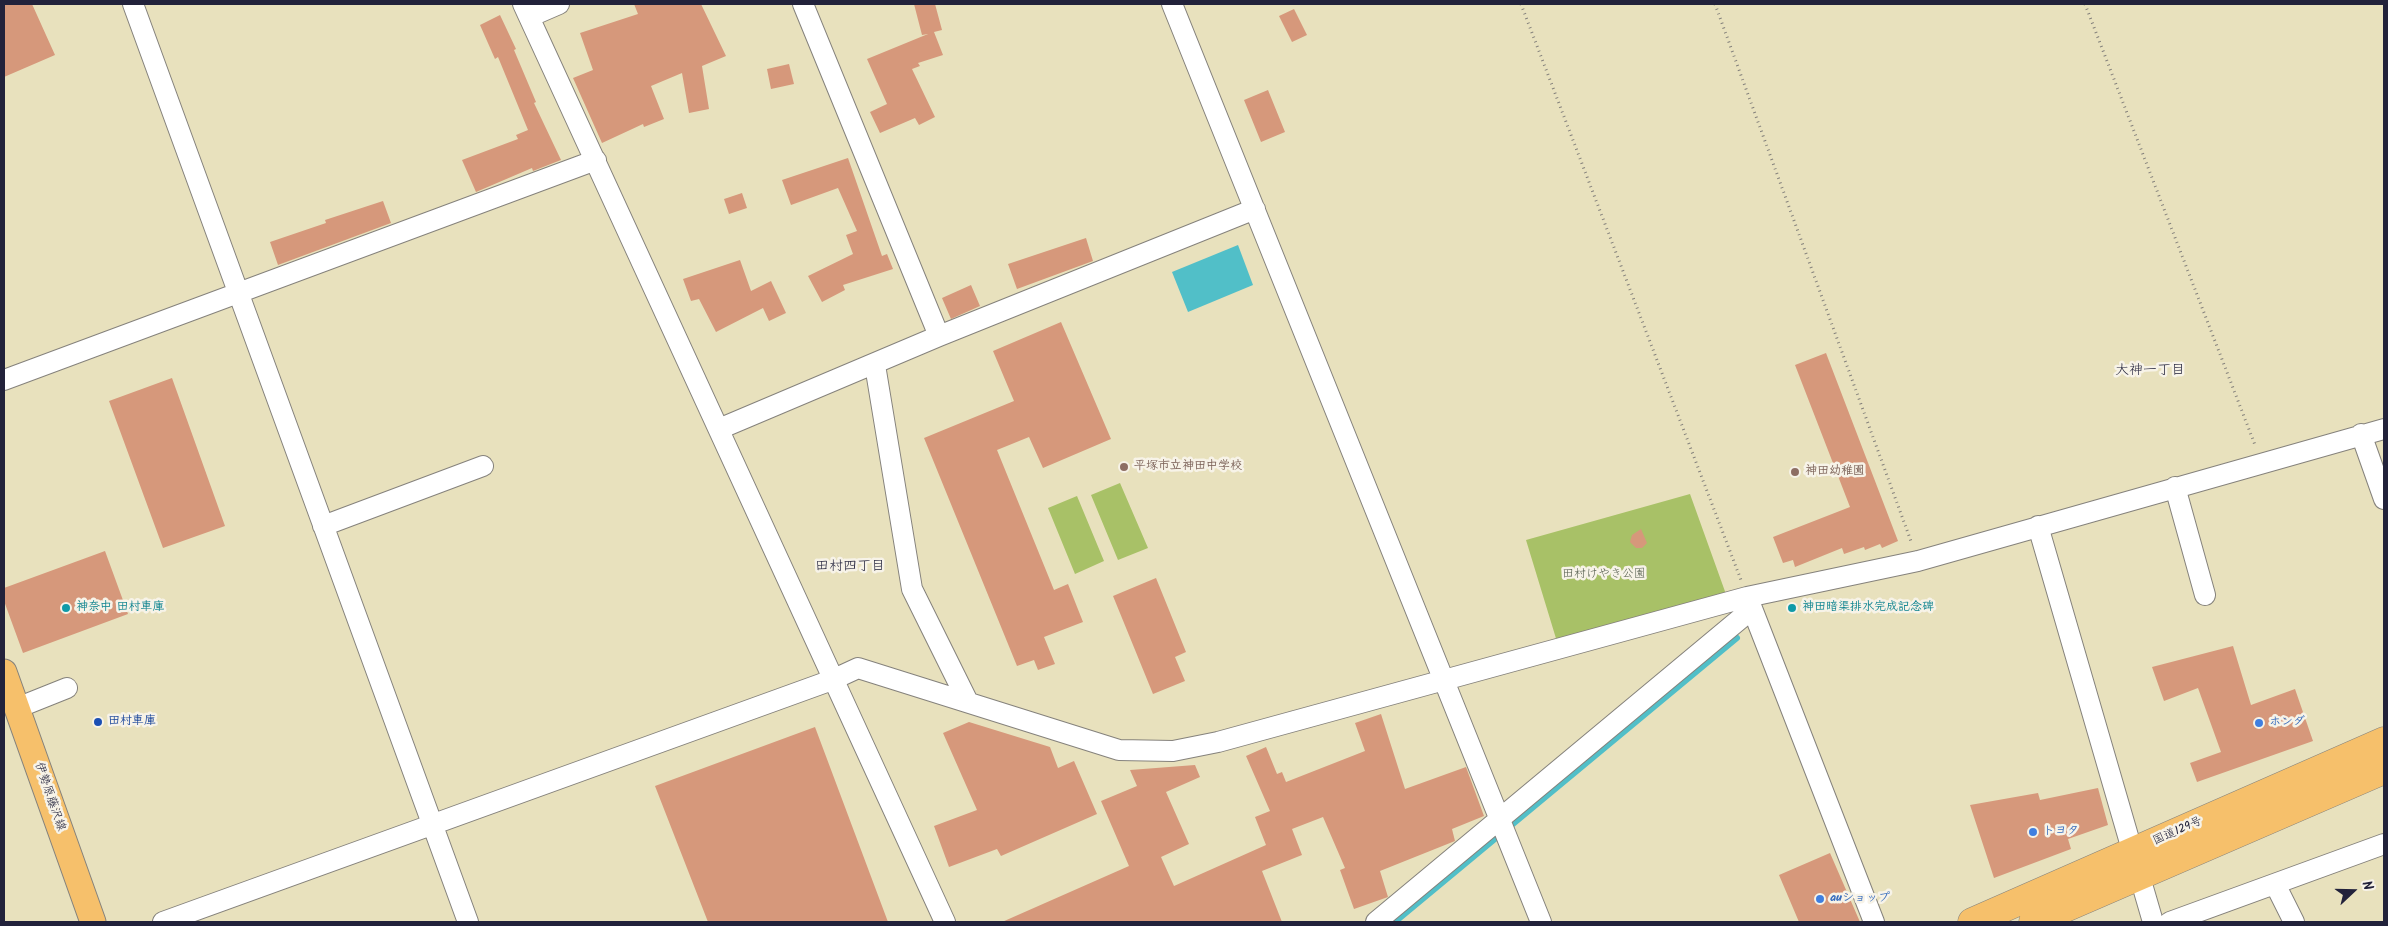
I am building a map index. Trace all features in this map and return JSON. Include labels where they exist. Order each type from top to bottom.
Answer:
[{"type":"highway","name":"国道129号","points":[[2033,922],[2136,864],[2384,741]]},
{"type":"highway","name":"国道129号","points":[[1972,922],[2136,864],[2384,770]]},
{"type":"main road","name":"伊勢原藤沢線","points":[[4,672],[93,922]]},
{"type":"street","points":[[133,4],[468,922]]},
{"type":"street","points":[[559,4],[526,10],[832,680],[945,922]]},
{"type":"street","points":[[803,4],[939,336]]},
{"type":"street","points":[[1172,4],[1541,922]]},
{"type":"street","points":[[4,380],[596,160]]},
{"type":"street","points":[[719,429],[875,365],[939,336],[1255,209]]},
{"type":"street","points":[[875,365],[912,589],[968,702]]},
{"type":"street","points":[[163,922],[832,680],[858,668],[1119,750],[1173,751],[1218,742],[1443,681],[1918,561],[2384,429]]},
{"type":"street","points":[[2361,434],[2384,499]]},
{"type":"street","points":[[323,526],[483,466]]},
{"type":"street","points":[[2175,487],[2204,595]]},
{"type":"street","points":[[2038,526],[2153,922]]},
{"type":"street","points":[[1376,922],[1499,820],[1750,603]]},
{"type":"street","points":[[1750,603],[1874,922]]},
{"type":"street","points":[[17,708],[67,688]]},
{"type":"street","points":[[2170,922],[2384,844]]},
{"type":"street","points":[[2275,884],[2294,922]]},
{"type":"path","points":[[1520,4],[1750,603]]},
{"type":"path","points":[[1714,4],[1918,561]]},
{"type":"path","points":[[2086,4],[2262,462]]},
{"type":"green space","points":[[1120,483],[1148,548],[1118,560],[1091,495]]},
{"type":"green space","name":"田村けやき公園","points":[[1690,494],[1727,597],[1558,645],[1526,540]]},
{"type":"green space","points":[[1077,496],[1104,561],[1075,574],[1048,508]]},
{"type":"water","points":[[1238,245],[1253,285],[1188,312],[1172,272]]},
{"type":"building","points":[[4,4],[32,4],[55,55],[4,77]]},
{"type":"building","points":[[634,4],[701,4],[726,56],[702,66],[709,109],[689,113],[682,73],[651,86],[664,119],[644,127],[643,124],[602,143],[573,78],[593,70],[580,33],[638,14]]},
{"type":"building","points":[[914,4],[935,4],[942,30],[934,32],[943,55],[918,63],[920,66],[912,69],[935,117],[919,125],[915,118],[880,133],[870,112],[887,104],[867,59],[928,34],[922,35]]},
{"type":"building","points":[[1294,9],[1307,35],[1292,42],[1279,16]]},
{"type":"building","points":[[500,15],[516,49],[514,50],[536,102],[534,103],[561,160],[533,171],[532,168],[476,192],[462,160],[518,139],[516,135],[528,130],[498,57],[495,59],[480,25]]},
{"type":"building","points":[[789,64],[794,84],[771,89],[767,69]]},
{"type":"building","points":[[1268,90],[1285,132],[1261,142],[1244,100]]},
{"type":"building","points":[[848,158],[882,256],[887,254],[893,269],[843,285],[845,290],[822,302],[808,276],[853,254],[846,235],[857,231],[838,188],[791,205],[782,180]]},
{"type":"building","points":[[742,193],[747,208],[729,214],[724,199]]},
{"type":"building","points":[[383,201],[391,223],[278,265],[270,242],[326,223],[325,220]]},
{"type":"building","points":[[1086,238],[1093,261],[1017,289],[1008,264]]},
{"type":"building","points":[[740,260],[751,291],[771,281],[786,313],[769,321],[763,308],[716,332],[699,299],[691,301],[683,279]]},
{"type":"building","points":[[971,285],[980,306],[951,319],[942,298]]},
{"type":"building","points":[[1061,322],[1111,439],[1043,468],[1029,437],[997,450],[1054,590],[1068,584],[1083,622],[1044,637],[1055,664],[1038,670],[1034,660],[1017,666],[924,438],[1014,401],[993,351]]},
{"type":"building","points":[[1826,353],[1898,541],[1882,548],[1880,544],[1865,550],[1864,547],[1844,554],[1842,548],[1795,567],[1793,560],[1783,563],[1773,537],[1850,507],[1795,365]]},
{"type":"building","points":[[172,378],[225,526],[163,548],[109,401]]},
{"type":"building","points":[[1641,529],[1647,543],[1642,548],[1636,548],[1630,542],[1632,535]]},
{"type":"building","name":"神奈中 田村車庫","points":[[105,551],[128,614],[23,653],[4,601],[4,588]]},
{"type":"building","points":[[1156,578],[1186,652],[1175,657],[1185,681],[1153,694],[1113,596]]},
{"type":"building","name":"ホンダ","points":[[2233,646],[2251,705],[2295,689],[2313,741],[2197,782],[2190,763],[2221,752],[2198,688],[2164,701],[2152,667]]},
{"type":"building","points":[[1381,714],[1405,789],[1466,767],[1484,816],[1452,829],[1455,841],[1380,871],[1388,897],[1354,909],[1340,870],[1345,868],[1323,817],[1292,829],[1302,855],[1262,871],[1282,922],[1002,922],[1129,866],[1101,801],[1137,786],[1130,770],[1195,765],[1200,777],[1166,792],[1189,844],[1161,857],[1174,886],[1266,845],[1255,817],[1270,811],[1246,756],[1266,747],[1277,774],[1282,772],[1286,782],[1365,751],[1355,723]]},
{"type":"building","points":[[969,722],[1050,747],[1058,768],[1074,761],[1097,814],[1001,856],[997,849],[949,867],[934,826],[977,810],[943,733]]},
{"type":"building","points":[[815,727],[888,922],[708,922],[655,786]]},
{"type":"building","name":"トヨタ","points":[[2098,788],[2108,825],[2068,839],[2071,849],[1994,878],[1970,805],[2038,793],[2040,800]]},
{"type":"building","name":"auショップ","points":[[1830,853],[1860,922],[1799,922],[1779,875]]},
{"type":"waterway","points":[[1395,922],[1737,638]]},
{"type":"place","name":"平塚市立神田中学校","points":[[1124,467]]},
{"type":"place","name":"神田幼稚園","points":[[1795,472]]},
{"type":"place","name":"神奈中 田村車庫","points":[[66,608]]},
{"type":"place","name":"神田暗渠排水完成記念碑","points":[[1792,608]]},
{"type":"place","name":"田村車庫","points":[[98,722]]},
{"type":"place","name":"ホンダ","points":[[2259,723]]},
{"type":"place","name":"トヨタ","points":[[2033,832]]},
{"type":"place","name":"auショップ","points":[[1820,899]]},
{"type":"district","name":"大神一丁目","points":[[2150,372]]},
{"type":"district","name":"田村四丁目","points":[[850,568]]}]
